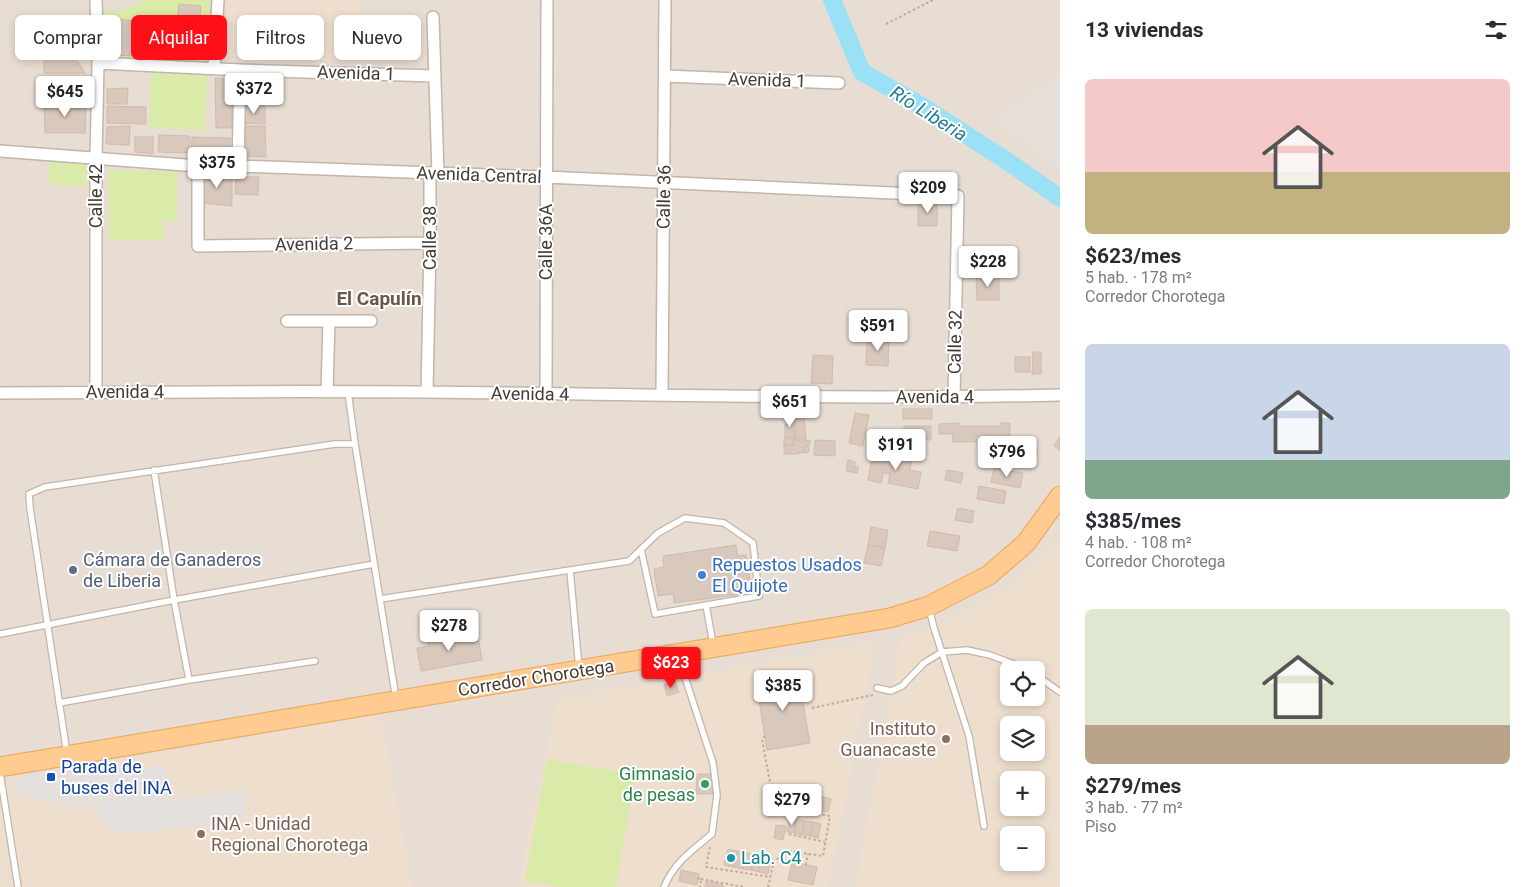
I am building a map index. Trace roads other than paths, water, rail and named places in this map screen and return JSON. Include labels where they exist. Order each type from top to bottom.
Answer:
[{"type":"main road","name":"Corredor Chorotega","points":[[0,767],[890,618],[928,606],[989,575],[1026,544],[1060,496]]},
{"type":"street","name":"Calle 42","points":[[96,0],[98,63],[96,392]]},
{"type":"street","points":[[214,68],[218,0]]},
{"type":"street","name":"Calle 36A","points":[[546,394],[547,0]]},
{"type":"street","name":"Calle 36","points":[[662,395],[666,0]]},
{"type":"street","name":"Calle 38","points":[[427,392],[430,243],[434,174],[433,18]]},
{"type":"street","name":"Avenida 1","points":[[98,63],[240,70],[434,76]]},
{"type":"street","points":[[238,166],[240,70]]},
{"type":"street","name":"Avenida 1","points":[[665,76],[839,82]]},
{"type":"street","name":"Avenida Central","points":[[0,151],[198,166],[546,177],[958,196]]},
{"type":"street","name":"Avenida 2","points":[[198,166],[198,246],[430,243]]},
{"type":"street","name":"Calle 32","points":[[954,398],[958,196]]},
{"type":"street","points":[[287,321],[371,321]]},
{"type":"street","points":[[327,392],[329,321]]},
{"type":"street","name":"Avenida 4","points":[[0,393],[427,392],[954,398],[1060,395]]},
{"type":"lane","points":[[348,392],[396,701]]},
{"type":"lane","points":[[67,756],[29,494],[45,487],[154,470],[335,444],[355,444]]},
{"type":"lane","points":[[154,470],[174,600],[189,680]]},
{"type":"lane","points":[[380,599],[629,561],[641,549],[658,533],[685,518],[724,523],[753,543],[758,596],[655,614],[641,549]]},
{"type":"lane","points":[[0,634],[374,564]]},
{"type":"lane","points":[[570,570],[579,671]]},
{"type":"lane","points":[[706,605],[714,648]]},
{"type":"lane","points":[[928,606],[969,736],[984,826]]},
{"type":"lane","points":[[876,691],[891,691],[902,686],[924,663],[942,652],[967,650],[1006,661]]},
{"type":"lane","points":[[664,887],[683,857],[712,834],[717,795],[714,764],[678,654]]},
{"type":"lane","points":[[59,703],[189,680],[315,661]]},
{"type":"lane","points":[[1045,681],[1060,692]]},
{"type":"lane","points":[[0,773],[18,887]]},
{"type":"waterway","name":"Río Liberia","points":[[832,0],[862,72],[922,106],[1060,198]]},
{"type":"place","name":"Cámara de Ganaderos de Liberia","points":[[73,570]]},
{"type":"place","name":"Repuestos Usados El Quijote","points":[[702,575]]},
{"type":"place","name":"Instituto Guanacaste","points":[[946,739]]},
{"type":"place","name":"Parada de buses del INA","points":[[51,777]]},
{"type":"place","name":"Gimnasio de pesas","points":[[705,784]]},
{"type":"place","name":"INA - Unidad Regional Chorotega","points":[[201,834]]},
{"type":"place","name":"Lab. C4","points":[[731,858]]},
{"type":"district","name":"El Capulín","points":[[379,298]]}]
